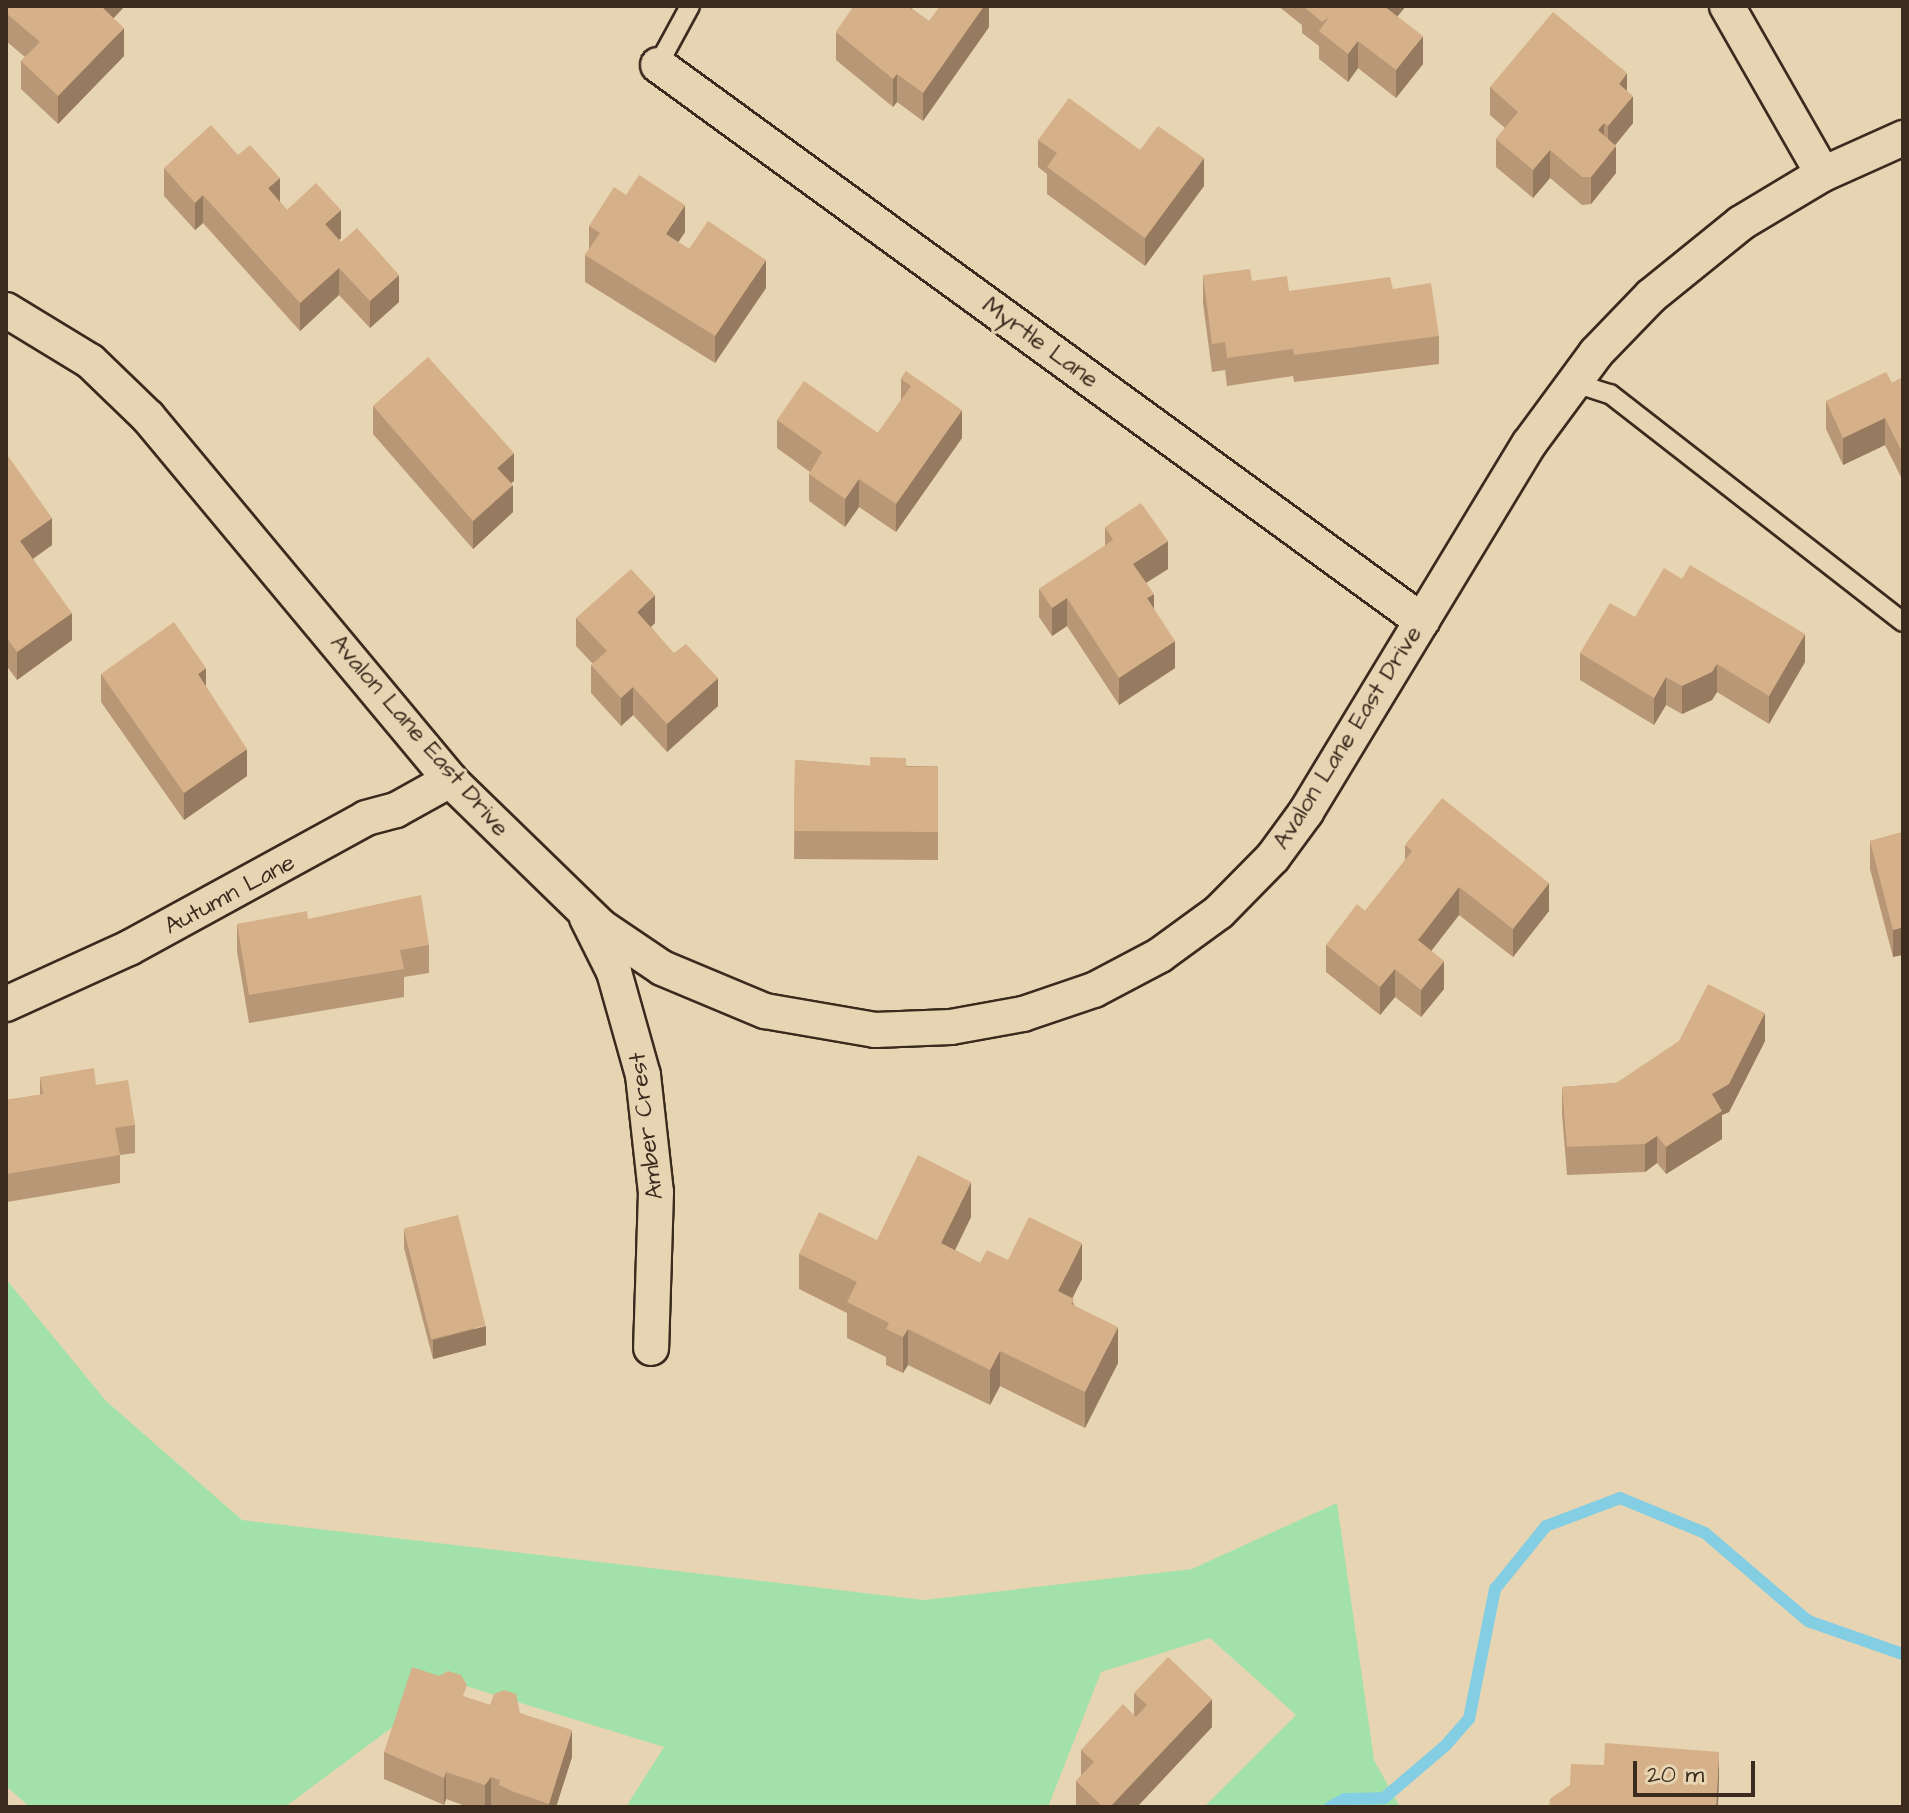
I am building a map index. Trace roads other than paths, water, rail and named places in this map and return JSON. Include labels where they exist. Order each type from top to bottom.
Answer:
[{"type":"street","points":[[1727,6],[1823,174]]},
{"type":"street","name":"Myrtle Lane","points":[[658,65],[1422,621]]},
{"type":"street","name":"Avalon Lane East Drive","points":[[6,310],[90,361],[148,417],[450,780],[586,914],[630,948],[696,985],[765,1011],[875,1030],[938,1028],[987,1023],[1059,1004],[1160,955],[1248,884],[1306,812],[1572,382],[1679,271],[1741,223],[1823,174],[1903,138]]},
{"type":"street","name":"Autumn Lane","points":[[6,1004],[143,941],[366,818],[396,810],[450,780]]},
{"type":"street","name":"Amber Crest","points":[[586,914],[614,972],[643,1075],[656,1192],[651,1348]]},
{"type":"lane","points":[[658,65],[690,6]]},
{"type":"lane","points":[[1572,382],[1610,394],[1903,622]]},
{"type":"waterway","points":[[1330,1807],[1345,1799],[1384,1798],[1446,1745],[1469,1719],[1495,1589],[1546,1526],[1620,1498],[1705,1533],[1808,1621],[1903,1654]]}]
